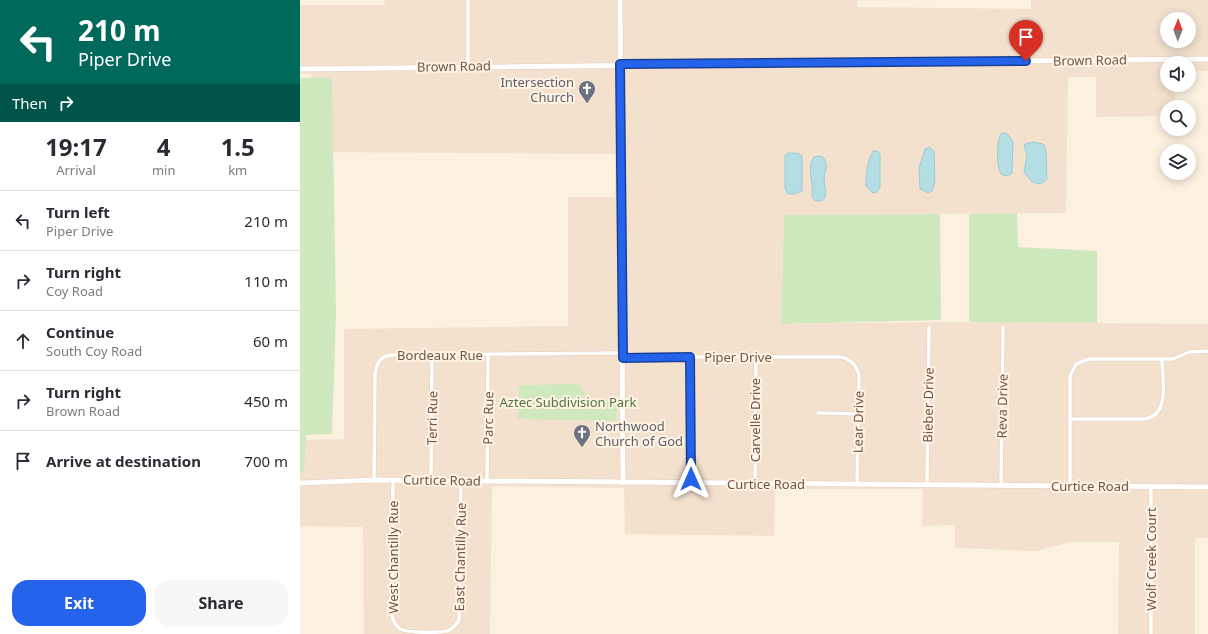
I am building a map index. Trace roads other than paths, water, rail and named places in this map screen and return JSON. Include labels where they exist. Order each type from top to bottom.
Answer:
[{"type":"street","points":[[468,0],[468,66]]},
{"type":"street","points":[[620,0],[623,483]]},
{"type":"street","name":"Brown Road","points":[[300,69],[620,64],[1208,59]]},
{"type":"street","name":"Bieber Drive","points":[[927,484],[929,326]]},
{"type":"street","name":"Reva Drive","points":[[1001,485],[1003,327]]},
{"type":"street","points":[[1070,486],[1071,372],[1078,362],[1089,359],[1162,359],[1177,357],[1192,351],[1208,351]]},
{"type":"street","name":"Bordeaux Rue","points":[[374,480],[377,364],[383,357],[388,355],[623,355]]},
{"type":"street","name":"Terri Rue","points":[[431,480],[432,355]]},
{"type":"street","name":"Parc Rue","points":[[487,481],[488,355]]},
{"type":"street","name":"Piper Drive","points":[[623,355],[690,357],[839,357],[852,362]]},
{"type":"street","points":[[690,357],[691,483]]},
{"type":"street","name":"Carvelle Drive","points":[[755,484],[756,357]]},
{"type":"street","points":[[1070,419],[1143,419],[1153,417],[1162,406],[1162,359]]},
{"type":"street","name":"Lear Drive","points":[[852,362],[859,375],[858,484]]},
{"type":"street","points":[[818,413],[858,414]]},
{"type":"street","name":"Curtice Road","points":[[300,483],[374,480],[431,480],[623,483],[1208,487]]},
{"type":"street","name":"West Chantilly Rue","points":[[393,480],[393,618],[395,625],[403,630],[426,632]]},
{"type":"street","name":"East Chantilly Rue","points":[[426,632],[450,630],[456,625],[459,617],[461,481]]},
{"type":"street","name":"Wolf Creek Court","points":[[1151,486],[1151,633]]},
{"type":"water","points":[[1002,133],[1008,134],[1013,142],[1012,172],[1006,176],[1001,174],[998,161],[998,144]]},
{"type":"water","points":[[1033,142],[1043,144],[1046,151],[1047,178],[1044,182],[1040,183],[1032,182],[1024,172],[1027,155],[1024,147],[1025,144]]},
{"type":"water","points":[[929,147],[934,151],[935,181],[932,191],[928,193],[920,189],[919,168],[925,149]]},
{"type":"water","points":[[873,151],[878,151],[880,155],[880,187],[877,192],[873,193],[866,186],[866,176],[869,160]]},
{"type":"water","points":[[788,153],[798,153],[802,156],[802,191],[794,194],[788,194],[785,189],[785,155]]},
{"type":"water","points":[[814,157],[823,157],[826,163],[824,179],[826,194],[822,201],[815,201],[812,196],[810,170]]},
{"type":"place","name":"Intersection Church","points":[[587,104]]},
{"type":"place","name":"Northwood Church of God","points":[[582,448]]},
{"type":"park label","name":"Aztec Subdivision Park","points":[[568,402]]}]
